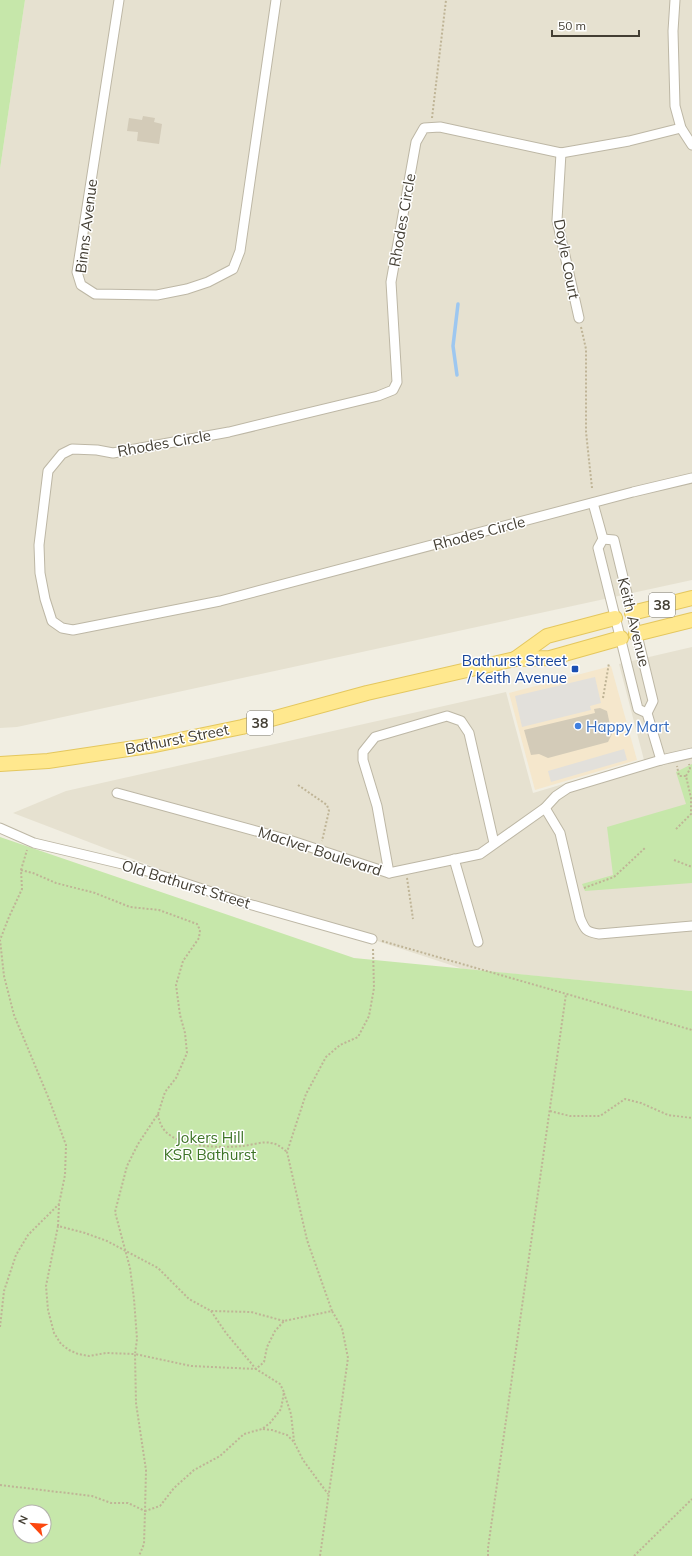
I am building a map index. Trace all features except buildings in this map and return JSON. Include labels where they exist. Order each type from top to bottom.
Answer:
[{"type":"main road","name":"38","points":[[632,613],[692,598]]},
{"type":"main road","name":"Bathurst Street","points":[[515,659],[547,636],[615,618]]},
{"type":"main road","name":"38","points":[[636,634],[692,620]]},
{"type":"main road","name":"Bathurst Street","points":[[0,764],[48,761],[155,745],[242,727],[367,693],[515,659],[550,658],[622,638]]},
{"type":"street","name":"Binns Avenue","points":[[119,0],[77,272],[80,285],[95,294],[157,296],[208,282],[233,269],[240,251],[276,0]]},
{"type":"street","points":[[675,0],[673,47],[675,106],[681,128],[692,145]]},
{"type":"street","points":[[431,128],[440,127],[561,153],[629,141],[681,128]]},
{"type":"street","name":"Rhodes Circle","points":[[431,128],[424,128],[416,142],[391,282],[397,382],[393,390],[378,396],[229,432],[113,453],[97,450],[72,449],[62,454],[48,471],[38,545],[40,573],[45,599],[52,621],[62,628],[73,630],[220,601],[593,503]]},
{"type":"street","name":"Doyle Court","points":[[561,153],[557,220],[579,318]]},
{"type":"street","points":[[593,503],[692,478]]},
{"type":"street","name":"Keith Avenue","points":[[593,503],[603,539],[598,548],[615,618],[622,638],[638,708],[647,713]]},
{"type":"street","name":"Keith Avenue","points":[[603,539],[614,540],[653,701],[647,713],[661,760]]},
{"type":"street","points":[[389,873],[378,806],[363,760],[363,752],[375,736],[446,716],[462,721],[469,733],[494,844]]},
{"type":"street","name":"MacIver Boulevard","points":[[117,792],[240,826],[389,873],[480,854],[545,808],[556,796],[568,788],[661,760],[690,754]]},
{"type":"street","points":[[545,808],[560,833],[580,918],[584,928],[590,933],[599,934],[692,926]]},
{"type":"street","name":"Old Bathurst Street","points":[[0,828],[29,841],[135,867],[245,903],[372,939]]},
{"type":"street","points":[[454,859],[478,942]]},
{"type":"path","points":[[431,128],[446,0]]},
{"type":"path","points":[[579,318],[586,349],[586,432],[592,488]]},
{"type":"path","points":[[604,698],[609,663]]},
{"type":"path","points":[[676,829],[691,814],[692,798],[686,776],[690,769],[690,754]]},
{"type":"path","points":[[674,757],[679,776],[686,776]]},
{"type":"path","points":[[298,786],[326,805],[329,811],[320,850]]},
{"type":"path","points":[[29,841],[21,870],[22,889],[0,940],[4,976],[14,1015],[49,1099],[66,1145],[65,1175],[59,1204],[58,1226],[46,1286],[48,1310],[54,1333],[61,1344],[69,1350],[78,1354],[89,1356],[106,1353],[135,1354],[191,1366],[256,1369],[264,1362],[269,1342],[275,1331],[284,1320]]},
{"type":"path","points":[[573,891],[614,877],[645,848]]},
{"type":"path","points":[[674,860],[692,868]]},
{"type":"path","points":[[406,869],[413,919]]},
{"type":"path","points":[[21,870],[33,873],[56,883],[95,893],[130,907],[159,910],[197,924],[200,930],[199,938],[183,961],[176,985],[187,1053],[176,1078],[165,1092],[158,1114],[138,1144],[127,1166],[115,1212],[130,1268],[136,1313],[136,1403],[146,1470],[144,1544],[139,1556]]},
{"type":"path","points":[[320,1556],[348,1358],[342,1328],[332,1311],[307,1240],[287,1152],[306,1094],[326,1057],[340,1045],[358,1037],[369,1016],[374,988],[372,939],[692,1030]]},
{"type":"path","points":[[488,1556],[566,994]]},
{"type":"path","points":[[550,1110],[570,1116],[600,1116],[625,1099],[641,1103],[668,1115],[692,1118]]},
{"type":"path","points":[[158,1114],[160,1124],[166,1132],[178,1139],[190,1143],[225,1147],[270,1142],[279,1145],[287,1152]]},
{"type":"path","points":[[0,1327],[4,1292],[16,1255],[28,1235],[59,1204]]},
{"type":"path","points":[[58,1226],[102,1239],[158,1268],[189,1299],[210,1311],[256,1369],[280,1384],[292,1414],[294,1442]]},
{"type":"path","points":[[210,1311],[251,1312],[284,1320],[332,1311]]},
{"type":"path","points":[[262,1429],[270,1423],[281,1409],[284,1392]]},
{"type":"path","points":[[0,1486],[92,1496],[111,1504],[128,1503],[145,1511],[160,1506],[174,1488],[194,1470],[220,1456],[244,1434],[262,1429],[272,1430],[287,1435],[294,1442],[304,1460],[328,1494]]},
{"type":"path","points":[[634,1556],[692,1499]]},
{"type":"shaded area","points":[[25,0],[692,0],[692,580],[17,727],[0,728],[0,169]]},
{"type":"shaded area","points":[[692,647],[692,991],[463,969],[175,875],[13,813],[66,791],[506,692],[533,793],[644,760],[619,664]]},
{"type":"shaded area","points":[[611,666],[637,760],[535,790],[509,693]]},
{"type":"shaded area","points":[[595,677],[601,703],[590,706],[591,710],[522,727],[515,696]]},
{"type":"shaded area","points":[[624,749],[627,760],[551,782],[548,771]]},
{"type":"green space","points":[[0,0],[25,0],[0,169]]},
{"type":"green space","points":[[692,764],[692,883],[585,891],[582,884],[613,875],[607,827],[686,804],[676,772]]},
{"type":"green space","name":"Jokers Hill KSR Bathurst","points":[[0,837],[354,958],[692,991],[692,1556],[0,1556]]},
{"type":"waterway","points":[[457,375],[453,346],[458,304]]},
{"type":"place","name":"Bathurst Street / Keith Avenue","points":[[575,669]]},
{"type":"place","name":"Happy Mart","points":[[578,726]]}]
